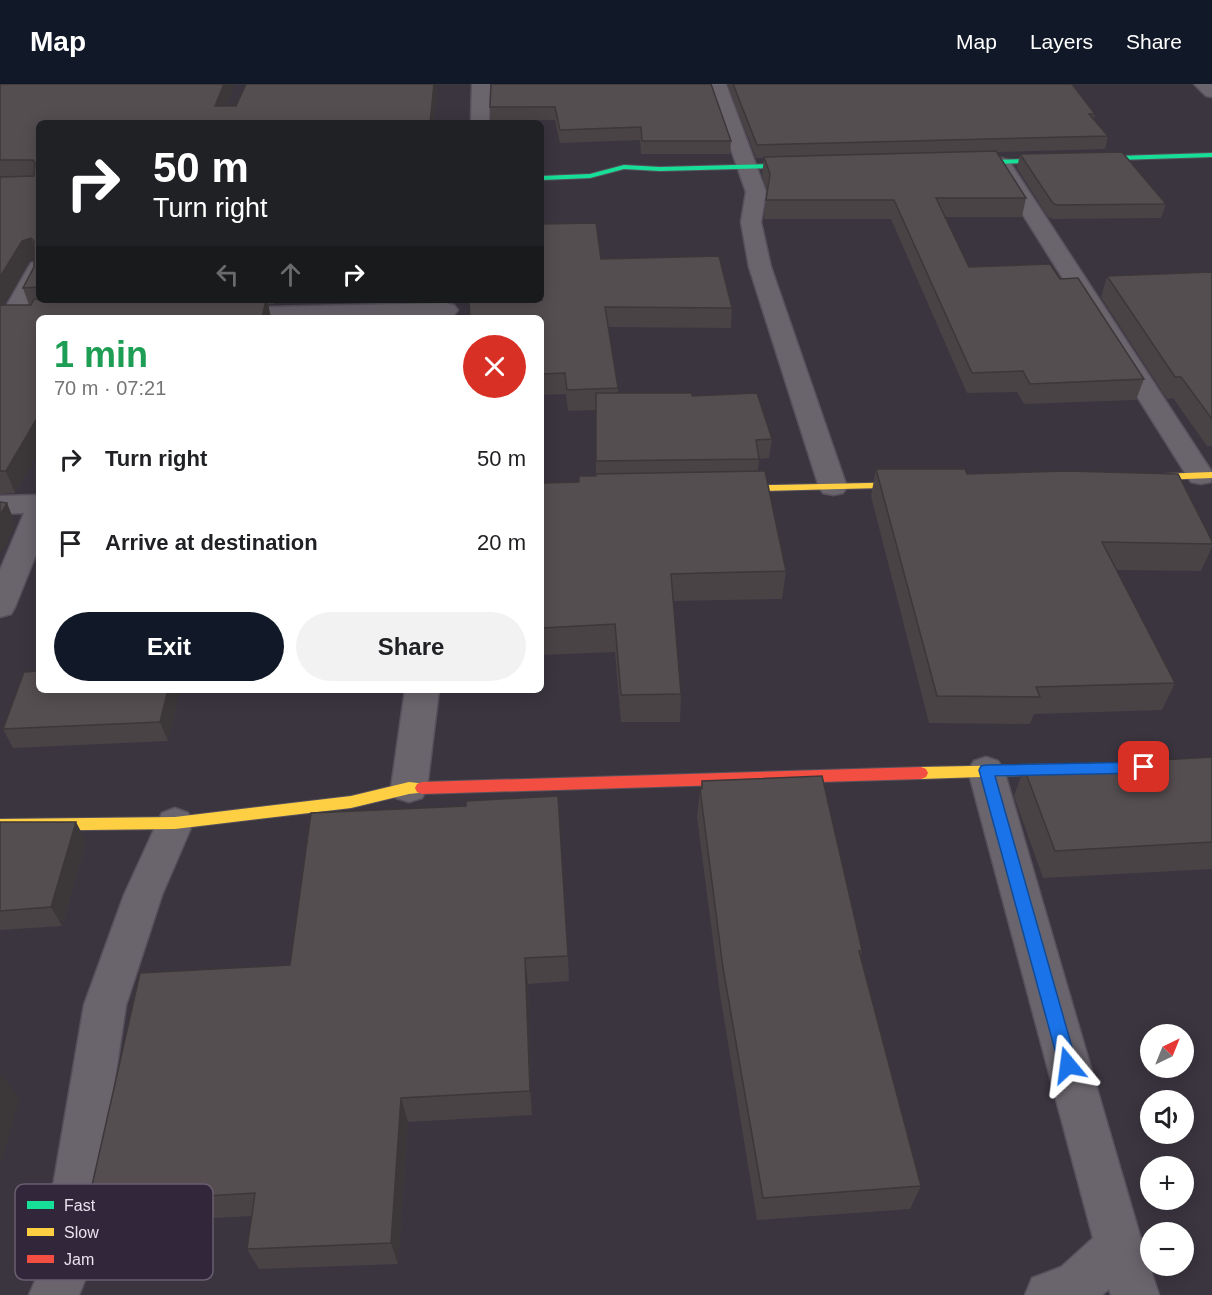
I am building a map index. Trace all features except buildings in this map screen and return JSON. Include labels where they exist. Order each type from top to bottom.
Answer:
[{"type":"street","points":[[480,120],[481,84]]},
{"type":"street","points":[[717,84],[756,192],[751,222],[760,267],[833,487]]},
{"type":"street","points":[[1203,84],[1212,92]]},
{"type":"street","points":[[940,163],[1212,155]]},
{"type":"street","points":[[1000,162],[1207,476]]},
{"type":"street","points":[[544,178],[590,176],[624,167],[660,169],[820,165]]},
{"type":"street","points":[[6,318],[36,273]]},
{"type":"street","points":[[201,315],[447,309]]},
{"type":"street","points":[[6,318],[35,317]]},
{"type":"street","points":[[1118,478],[1207,476]]},
{"type":"street","points":[[705,489],[928,484]]},
{"type":"street","points":[[0,506],[36,504]]},
{"type":"street","points":[[0,607],[36,518]]},
{"type":"street","points":[[409,788],[422,693]]},
{"type":"street","points":[[0,825],[175,823],[351,802],[409,788],[1081,768]]},
{"type":"street","points":[[986,770],[1119,1246],[1136,1295]]},
{"type":"street","points":[[76,1184],[105,1005],[143,895],[175,823]]},
{"type":"street","points":[[1049,1295],[1076,1286],[1119,1246]]},
{"type":"street","points":[[53,1295],[61,1280]]},
{"type":"traffic: fast","points":[[959,163],[1212,155]]},
{"type":"traffic: fast","points":[[544,178],[590,176],[624,167],[660,169],[808,165]]},
{"type":"traffic: slow","points":[[1133,478],[1212,475]]},
{"type":"traffic: slow","points":[[722,489],[916,485]]},
{"type":"traffic: slow","points":[[921,773],[1069,769]]},
{"type":"traffic: slow","points":[[0,825],[175,823],[351,802],[409,788],[422,788]]},
{"type":"traffic: jam","points":[[422,788],[921,773]]},
{"type":"route","points":[[1068,1065],[986,770],[1144,767]]}]
